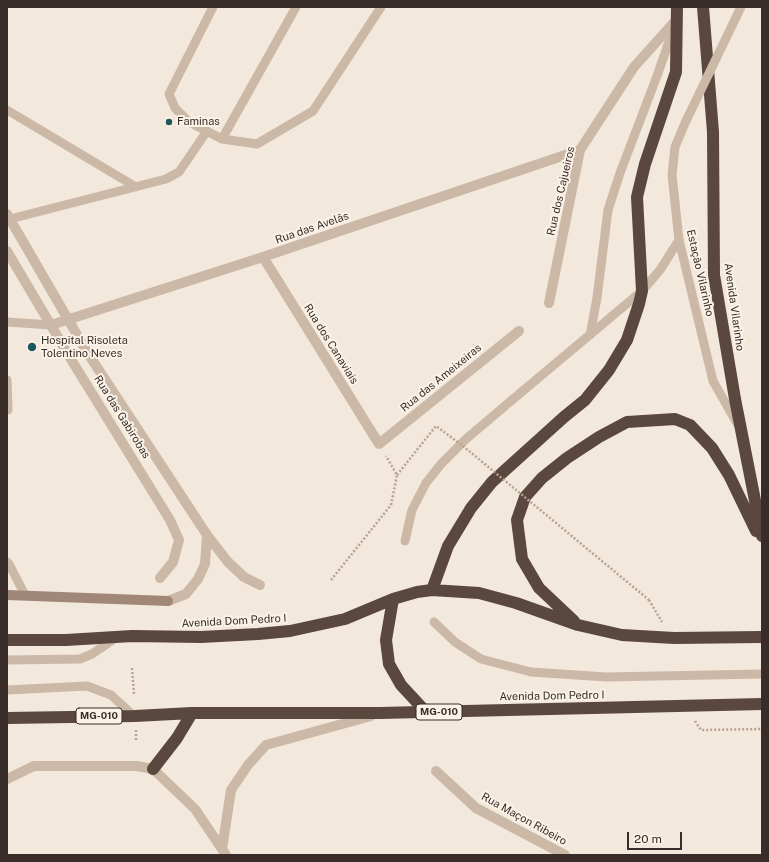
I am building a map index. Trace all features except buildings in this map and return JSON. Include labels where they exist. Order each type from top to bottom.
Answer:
[{"type":"highway","name":"Avenida Vilarinho","points":[[703,7],[713,132],[714,275],[734,399],[762,536]]},
{"type":"highway","points":[[432,590],[448,546],[471,508],[492,482],[585,400],[609,370],[627,340],[642,291],[637,197],[645,164],[676,72],[677,13]]},
{"type":"highway","points":[[578,625],[540,588],[522,560],[517,520],[525,497],[542,478],[567,458],[599,437],[627,422],[675,419],[690,425],[712,448],[729,475],[762,542]]},
{"type":"highway","name":"Avenida Dom Pedro I","points":[[7,640],[66,640],[118,636],[201,637],[290,631],[345,619],[393,599],[417,592],[432,590],[479,593],[516,603],[578,625],[622,635],[672,638],[762,637]]},
{"type":"highway","points":[[393,599],[386,640],[389,664],[401,685],[426,712]]},
{"type":"highway","name":"Avenida Dom Pedro I","points":[[7,718],[135,722],[192,713],[380,713],[762,704]]},
{"type":"highway","points":[[153,769],[177,738],[192,713]]},
{"type":"street","name":"Rua dos Cajueiros","points":[[549,303],[580,150],[634,67],[677,13]]},
{"type":"street","name":"Rua das Avelãs","points":[[51,325],[263,257],[580,150]]},
{"type":"street","name":"Rua das Gabirobas","points":[[9,217],[87,352],[207,535],[228,562],[244,577],[260,585]]},
{"type":"street","name":"Rua das Gabirobas","points":[[7,251],[170,520],[179,540],[173,562],[160,578]]},
{"type":"street","name":"Rua dos Canaviais","points":[[263,257],[379,444]]},
{"type":"street","name":"Rua das Ameixeiras","points":[[379,444],[519,331]]},
{"type":"street","points":[[7,594],[168,601],[186,594],[198,579],[205,564],[207,535]]},
{"type":"street","points":[[224,852],[231,790],[248,765],[266,744],[380,713]]},
{"type":"street","points":[[7,779],[34,766],[137,766],[153,769],[195,809],[224,852]]},
{"type":"street","name":"Rua Maçon Ribeiro","points":[[436,771],[476,808],[565,855]]},
{"type":"lane","points":[[213,7],[169,94],[175,108],[189,122],[222,139],[257,144],[313,112],[381,7]]},
{"type":"lane","points":[[222,139],[296,7]]},
{"type":"lane","name":"Estação Vilarinho","points":[[741,7],[675,147],[672,175],[679,240],[713,381],[741,430]]},
{"type":"lane","points":[[590,335],[597,298],[608,210],[620,173],[657,76],[677,13]]},
{"type":"lane","points":[[7,110],[136,187]]},
{"type":"lane","points":[[9,217],[166,179],[180,172],[207,131]]},
{"type":"lane","points":[[405,541],[412,510],[426,483],[441,464],[466,440],[642,291],[660,270],[679,240]]},
{"type":"lane","points":[[7,322],[51,325]]},
{"type":"lane","points":[[7,380],[8,410]]},
{"type":"lane","points":[[7,562],[24,593]]},
{"type":"lane","points":[[434,622],[455,642],[481,659],[531,672],[606,677],[686,674],[762,674]]},
{"type":"lane","points":[[7,660],[80,659],[92,654],[118,636]]},
{"type":"lane","points":[[7,690],[87,686],[111,695],[135,722]]},
{"type":"path","points":[[331,580],[391,504],[397,475],[436,426],[463,446],[649,600],[672,638]]},
{"type":"path","points":[[379,444],[397,475]]},
{"type":"path","points":[[132,668],[134,694]]},
{"type":"path","points":[[135,722],[136,742]]},
{"type":"path","points":[[701,730],[762,729]]},
{"type":"place","name":"Faminas","points":[[169,122]]},
{"type":"place","name":"Hospital Risoleta Tolentino Neves","points":[[32,347]]}]
